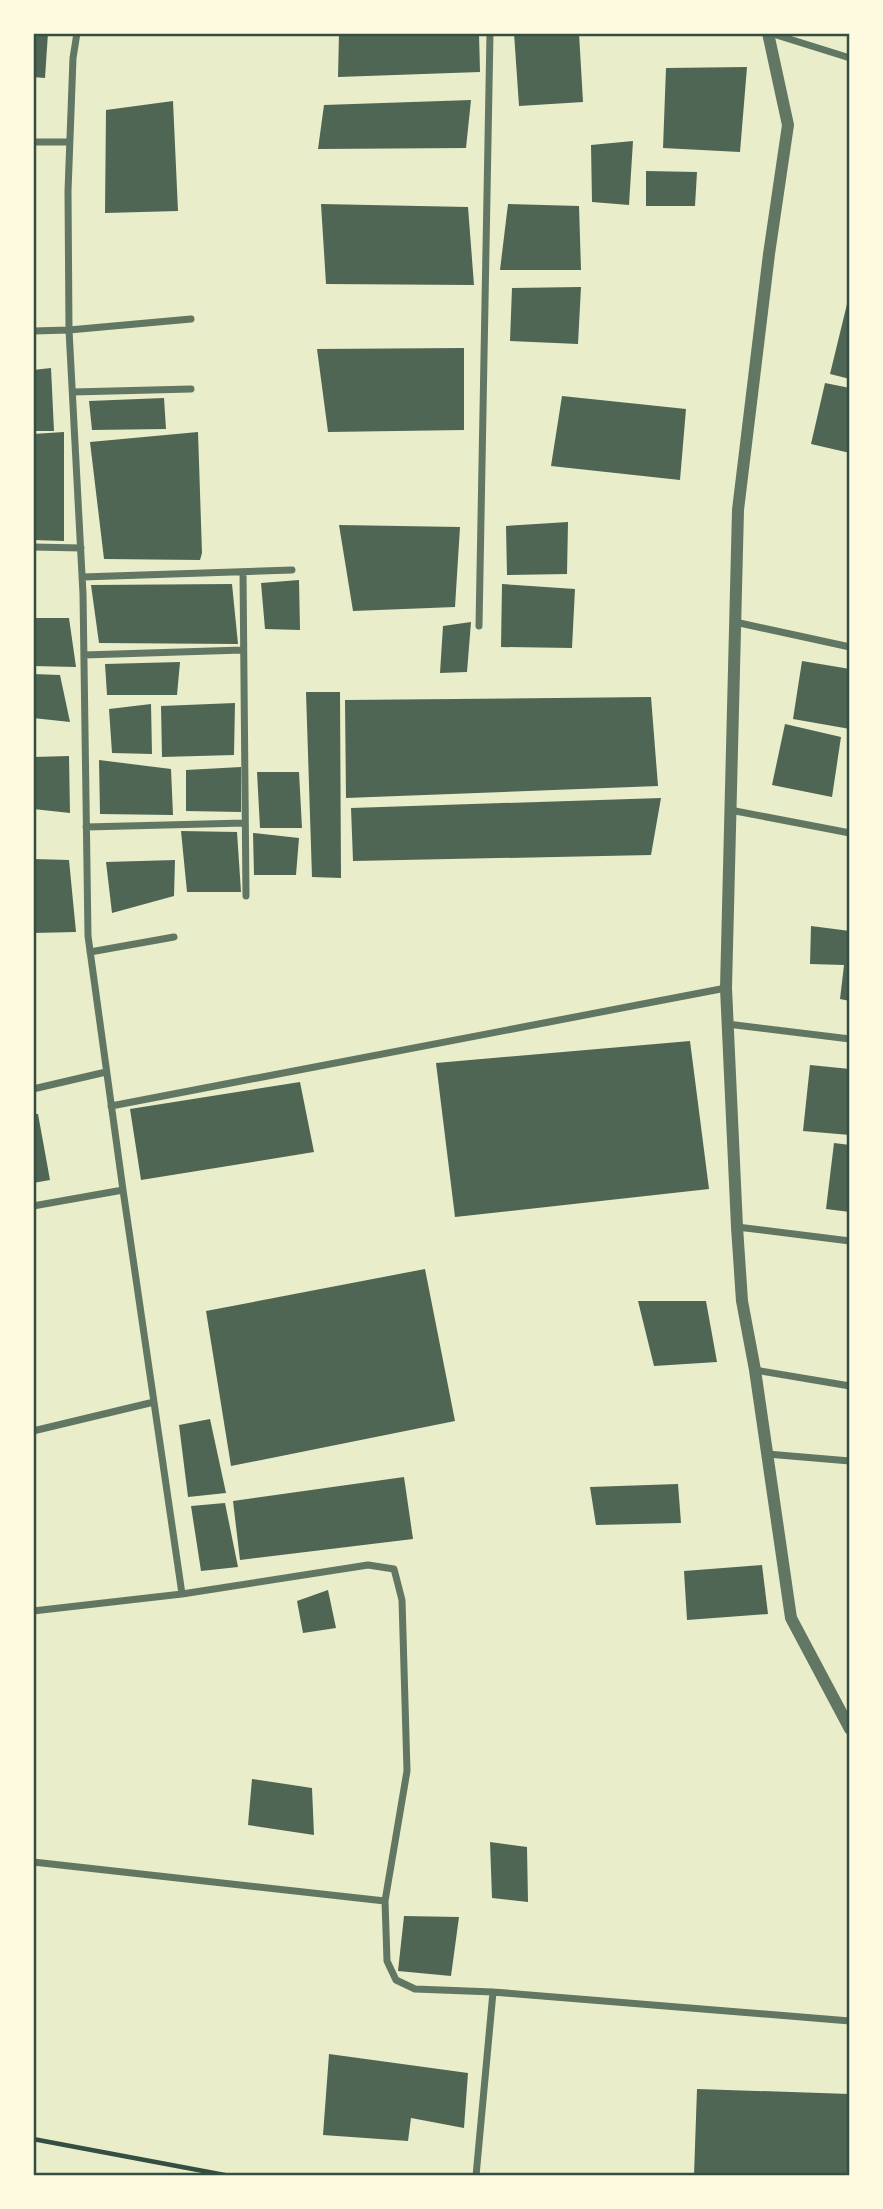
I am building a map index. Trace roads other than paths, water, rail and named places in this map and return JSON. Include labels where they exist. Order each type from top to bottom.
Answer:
[{"type":"street","points":[[77,33],[73,58],[69,142],[69,330],[82,577],[88,936],[182,1594]]},
{"type":"street","points":[[479,626],[491,33]]},
{"type":"street","points":[[850,58],[769,33],[788,125],[769,254],[738,510],[726,988],[742,1301],[755,1370],[791,1618],[850,1729]]},
{"type":"street","points":[[33,142],[69,142]]},
{"type":"street","points":[[33,331],[191,318]]},
{"type":"street","points":[[73,392],[191,389]]},
{"type":"street","points":[[33,547],[81,548]]},
{"type":"street","points":[[82,577],[292,570]]},
{"type":"street","points":[[243,572],[246,896]]},
{"type":"street","points":[[735,622],[850,647]]},
{"type":"street","points":[[84,655],[243,650]]},
{"type":"street","points":[[730,810],[850,833]]},
{"type":"street","points":[[86,827],[245,823]]},
{"type":"street","points":[[90,951],[174,937]]},
{"type":"street","points":[[111,1106],[726,988]]},
{"type":"street","points":[[727,1024],[850,1039]]},
{"type":"street","points":[[33,1089],[106,1072]]},
{"type":"street","points":[[33,1206],[123,1190]]},
{"type":"street","points":[[737,1227],[850,1241]]},
{"type":"street","points":[[755,1370],[850,1386]]},
{"type":"street","points":[[33,1431],[154,1402]]},
{"type":"street","points":[[767,1454],[850,1461]]},
{"type":"street","points":[[33,1611],[182,1594],[368,1565],[394,1569],[402,1600],[407,1771],[385,1902],[387,1961],[396,1980],[415,1989],[493,1992],[850,2021]]},
{"type":"street","points":[[33,1862],[385,1902]]},
{"type":"street","points":[[476,2176],[493,1992]]}]
